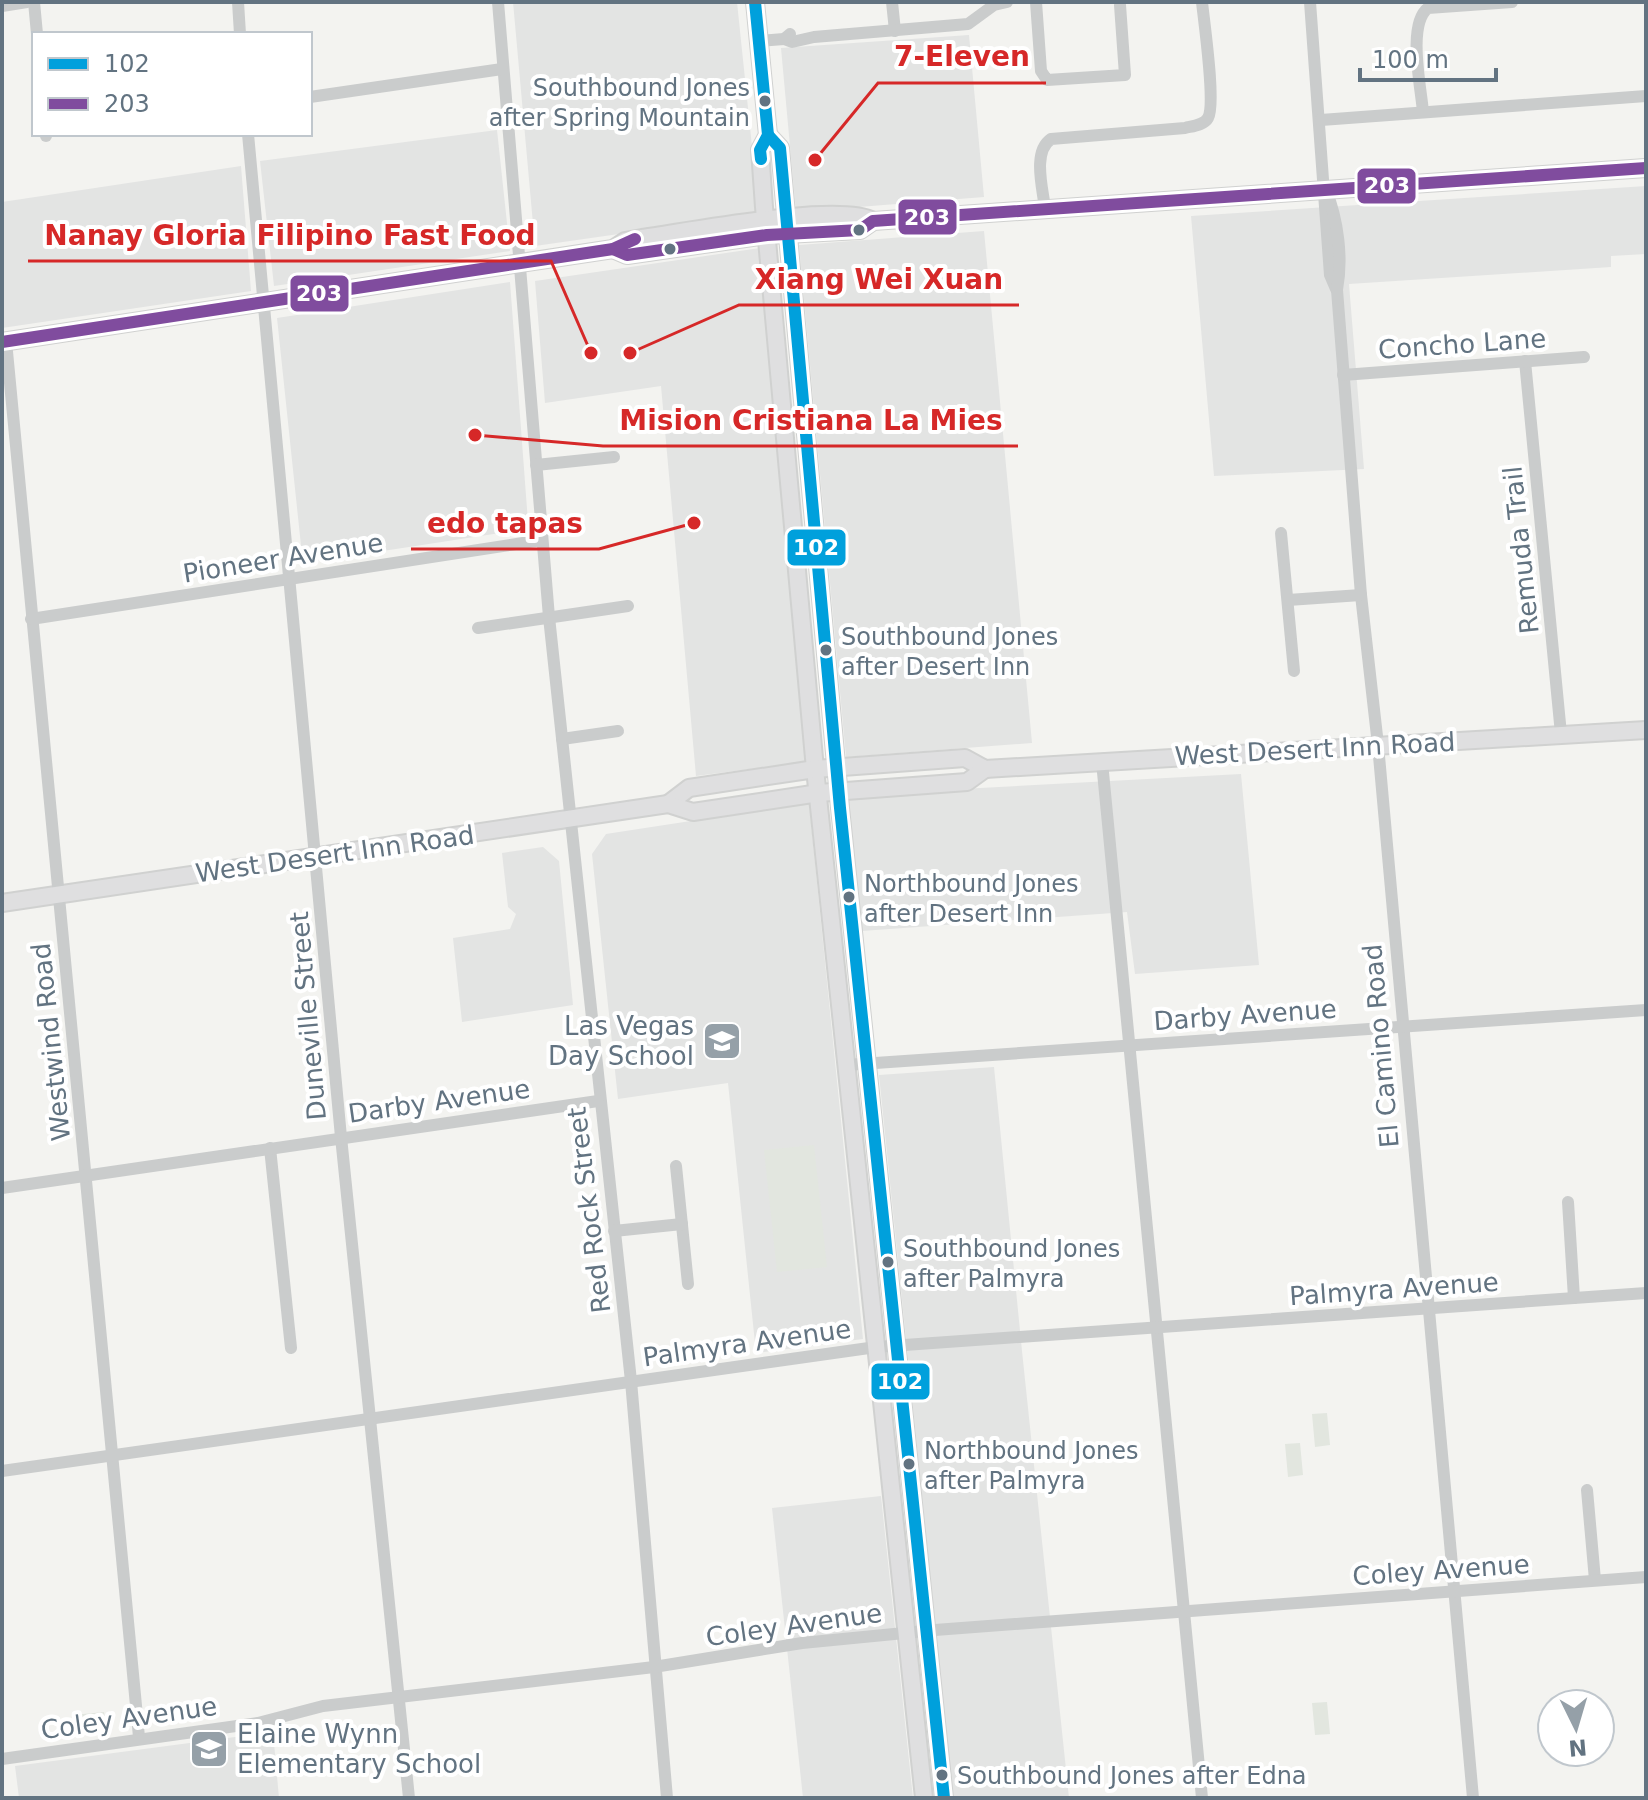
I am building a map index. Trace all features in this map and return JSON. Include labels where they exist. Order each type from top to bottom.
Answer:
[{"type":"main road","points":[[755,2],[768,135],[760,150],[766,228],[815,769],[924,1798]]},
{"type":"main road","points":[[768,135],[780,148],[838,792],[944,1798]]},
{"type":"main road","points":[[4,342],[613,249],[627,255],[766,228],[860,230],[873,221],[1646,168]]},
{"type":"main road","points":[[793,515],[811,506]]},
{"type":"main road","name":"West Desert Inn Road","points":[[668,804],[689,788],[836,767],[965,758],[985,769],[1646,730]]},
{"type":"main road","name":"West Desert Inn Road","points":[[2,903],[668,804],[693,812],[819,793],[967,782],[985,769]]},
{"type":"street","points":[[2,6],[27,2]]},
{"type":"street","points":[[34,2],[37,32]]},
{"type":"street","points":[[238,2],[240,32]]},
{"type":"street","name":"Red Rock Street","points":[[498,2],[549,617],[598,1101],[631,1381],[667,1798]]},
{"type":"street","points":[[892,2],[895,31]]},
{"type":"street","points":[[759,41],[784,39],[789,34],[807,33],[814,37],[968,24],[994,5],[1007,2]]},
{"type":"street","points":[[1036,2],[1041,71],[1047,80],[1125,75],[1120,5]]},
{"type":"street","points":[[1045,209],[1041,157],[1042,148],[1051,139],[1185,128],[1204,123],[1208,118],[1211,94],[1202,2]]},
{"type":"street","name":"El Camino Road","points":[[1310,2],[1326,190],[1334,212],[1340,274],[1337,290],[1361,595],[1378,745],[1401,1027],[1473,1798]]},
{"type":"street","points":[[1423,112],[1417,33],[1421,14],[1428,8],[1512,2]]},
{"type":"street","points":[[312,97],[502,69]]},
{"type":"street","points":[[1321,120],[1646,96]]},
{"type":"street","name":"Duneville Street","points":[[248,136],[341,1137],[409,1798]]},
{"type":"street","name":"Westwind Road","points":[[4,342],[139,1737]]},
{"type":"street","name":"Concho Lane","points":[[1343,375],[1584,357]]},
{"type":"street","name":"Remuda Trail","points":[[1525,361],[1561,734]]},
{"type":"street","points":[[536,465],[614,457]]},
{"type":"street","points":[[1281,533],[1294,671]]},
{"type":"street","name":"Pioneer Avenue","points":[[31,619],[542,540]]},
{"type":"street","points":[[1288,600],[1361,595]]},
{"type":"street","points":[[478,628],[628,606]]},
{"type":"street","points":[[562,739],[618,731]]},
{"type":"street","points":[[1102,762],[1202,1798]]},
{"type":"street","name":"Darby Avenue","points":[[846,1065],[1646,1010]]},
{"type":"street","name":"Darby Avenue","points":[[2,1188],[598,1101]]},
{"type":"street","points":[[270,1148],[291,1348]]},
{"type":"street","points":[[676,1166],[688,1284]]},
{"type":"street","points":[[1568,1202],[1574,1298]]},
{"type":"street","points":[[614,1231],[682,1224]]},
{"type":"street","name":"Palmyra Avenue","points":[[2,1471],[876,1347],[1646,1293]]},
{"type":"street","points":[[1587,1490],[1595,1580]]},
{"type":"street","name":"Coley Avenue","points":[[2,1759],[139,1737],[258,1723],[323,1706],[654,1667],[802,1643],[1646,1577]]},
{"type":"shaded area","points":[[513,2],[737,2],[759,214],[535,246]]},
{"type":"shaded area","points":[[969,35],[984,197],[796,212],[781,48]]},
{"type":"shaded area","points":[[497,130],[510,251],[274,286],[260,161]]},
{"type":"shaded area","points":[[241,166],[251,291],[2,328],[2,202]]},
{"type":"shaded area","points":[[1646,186],[1646,254],[1611,256],[1611,267],[1349,284],[1364,469],[1214,476],[1191,216]]},
{"type":"shaded area","points":[[984,231],[1032,743],[846,757],[799,245]]},
{"type":"shaded area","points":[[760,248],[806,762],[696,776],[661,386],[545,403],[535,281]]},
{"type":"shaded area","points":[[510,282],[528,522],[520,530],[311,562],[302,555],[277,318]]},
{"type":"shaded area","points":[[1241,774],[1259,965],[1135,974],[1127,912],[862,931],[848,795]]},
{"type":"shaded area","name":"Las Vegas Day School","points":[[809,803],[863,1339],[756,1353],[728,1083],[618,1099],[592,854],[606,834]]},
{"type":"shaded area","name":"Las Vegas Day School","points":[[543,847],[559,861],[573,1005],[462,1022],[453,938],[510,929],[516,914],[508,907],[502,853]]},
{"type":"shaded area","points":[[994,1067],[1069,1798],[953,1798],[879,1075]]},
{"type":"shaded area","points":[[814,1145],[827,1267],[777,1272],[764,1150]]},
{"type":"shaded area","points":[[1327,1413],[1330,1445],[1315,1447],[1312,1414]]},
{"type":"shaded area","points":[[1300,1443],[1303,1475],[1288,1477],[1285,1444]]},
{"type":"shaded area","points":[[881,1496],[913,1798],[803,1798],[772,1508]]},
{"type":"shaded area","points":[[1327,1702],[1330,1734],[1315,1735],[1312,1703]]},
{"type":"shaded area","points":[[104,1712],[106,1726],[74,1729],[73,1715]]},
{"type":"shaded area","name":"Elaine Wynn Elementary School","points":[[273,1732],[279,1798],[19,1798],[15,1766]]},
{"type":"transit line","name":"102","points":[[755,2],[768,135],[760,150],[761,159]]},
{"type":"transit line","name":"102","points":[[768,135],[780,148],[840,808],[944,1798]]},
{"type":"transit line","name":"203","points":[[613,249],[627,255],[767,235],[860,230],[873,221],[1646,168]]},
{"type":"transit line","name":"203","points":[[2,342],[613,249],[635,239]]},
{"type":"place","name":"Southbound Jones after Spring Mountain","points":[[765,101]]},
{"type":"place","name":"7-Eleven","points":[[815,160]]},
{"type":"place","name":"Nanay Gloria Filipino Fast Food","points":[[591,353]]},
{"type":"place","name":"Xiang Wei Xuan","points":[[630,353]]},
{"type":"place","name":"Mision Cristiana La Mies","points":[[475,435]]},
{"type":"place","name":"edo tapas","points":[[694,523]]},
{"type":"place","name":"Southbound Jones after Desert Inn","points":[[826,650]]},
{"type":"place","name":"Northbound Jones after Desert Inn","points":[[849,897]]},
{"type":"place","name":"Las Vegas Day School","points":[[722,1041]]},
{"type":"place","name":"Southbound Jones after Palmyra","points":[[888,1262]]},
{"type":"place","name":"Northbound Jones after Palmyra","points":[[909,1464]]},
{"type":"place","name":"Elaine Wynn Elementary School","points":[[209,1749]]},
{"type":"place","name":"Southbound Jones after Edna","points":[[942,1775]]}]
